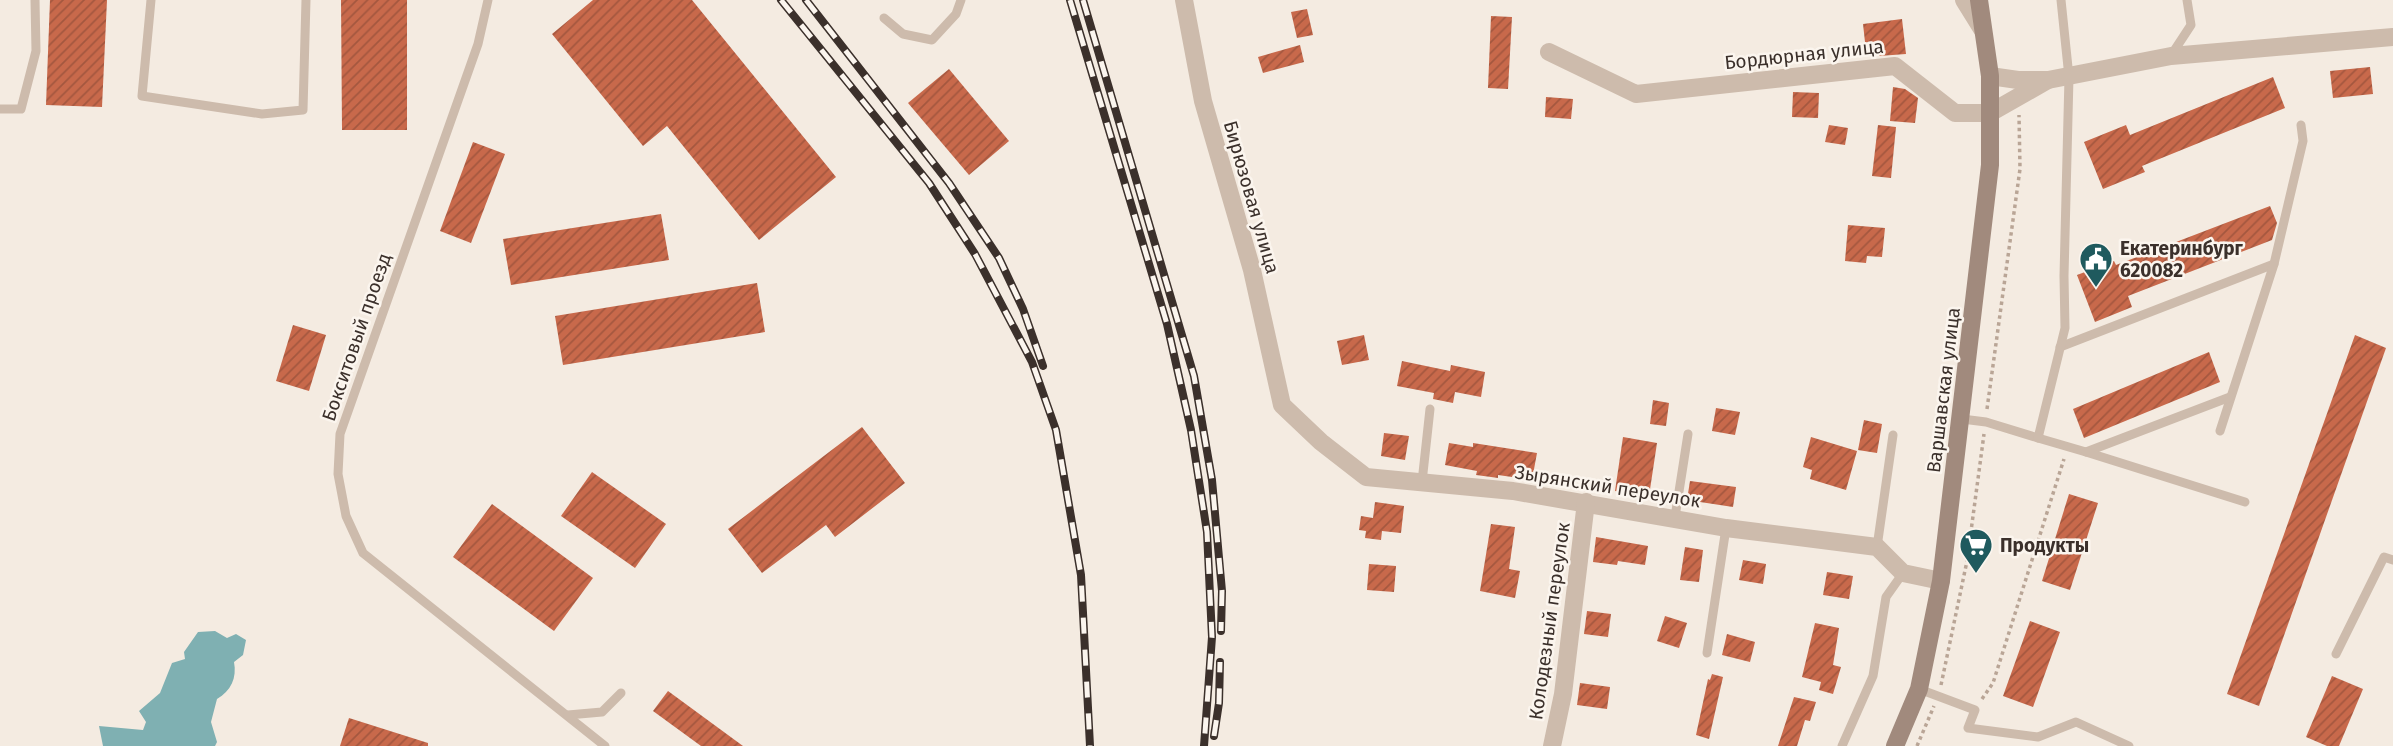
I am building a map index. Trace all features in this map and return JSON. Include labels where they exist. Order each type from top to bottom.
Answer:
[{"type":"main road","name":"Варшавская улица","points":[[1895,746],[1919,689],[1941,580],[1990,165],[1990,75],[1984,32],[1975,1]]},
{"type":"street","name":"Бирюзовая улица","points":[[1184,0],[1203,101],[1252,270],[1282,405]]},
{"type":"street","name":"Бордюрная улица","points":[[1990,75],[2018,80],[2048,80],[2171,55],[2393,37]]},
{"type":"street","name":"Бордюрная улица","points":[[1549,52],[1636,93],[1895,65],[1955,113],[1990,113],[2048,80]]},
{"type":"street","name":"Зырянский переулок","points":[[1282,405],[1321,442],[1366,477],[1513,491],[1675,517],[1726,528],[1877,547]]},
{"type":"street","name":"Колодезный переулок","points":[[1552,746],[1563,694],[1586,502]]},
{"type":"street","points":[[1877,547],[1903,573],[1941,580]]},
{"type":"lane","points":[[0,109],[22,109],[36,51],[35,0]]},
{"type":"lane","points":[[151,0],[142,96],[262,114],[303,110],[306,0]]},
{"type":"lane","name":"Бокситовый проезд","points":[[488,0],[478,44],[340,434],[338,474],[346,516],[363,553],[605,746]]},
{"type":"lane","points":[[884,18],[903,34],[932,40],[956,14],[961,0]]},
{"type":"lane","points":[[2038,438],[2065,328],[2069,77],[2061,0]]},
{"type":"lane","points":[[2171,55],[2192,25],[2187,0]]},
{"type":"lane","points":[[2220,430],[2274,264],[2303,141],[2301,125]]},
{"type":"lane","points":[[2060,347],[2274,264]]},
{"type":"lane","points":[[2086,452],[2230,397]]},
{"type":"lane","points":[[1422,482],[1430,409]]},
{"type":"lane","points":[[1962,419],[1986,422],[2245,502]]},
{"type":"lane","points":[[1675,517],[1688,434]]},
{"type":"lane","points":[[1877,547],[1893,435]]},
{"type":"lane","points":[[1707,653],[1726,528]]},
{"type":"lane","points":[[2336,654],[2384,557],[2393,560]]},
{"type":"lane","points":[[1842,746],[1873,676],[1885,597],[1903,573]]},
{"type":"lane","points":[[1919,689],[1975,710],[1968,728],[2038,737],[2076,722],[2129,746]]},
{"type":"lane","points":[[568,715],[602,712],[621,693]]},
{"type":"path","points":[[1975,710],[1993,683],[2068,447]]},
{"type":"water","points":[[215,631],[227,638],[236,634],[246,640],[243,655],[234,662],[232,684],[217,699],[211,722],[217,742],[215,746],[103,746],[99,726],[143,730],[146,722],[139,711],[160,693],[172,663],[185,659],[184,652],[198,632]]},
{"type":"building","points":[[50,0],[107,0],[102,107],[46,105]]},
{"type":"building","points":[[341,0],[407,0],[407,130],[342,130]]},
{"type":"building","points":[[593,0],[692,0],[836,177],[759,240],[667,126],[643,146],[552,34]]},
{"type":"building","points":[[1307,9],[1313,35],[1297,38],[1291,12]]},
{"type":"building","points":[[1491,16],[1512,17],[1508,89],[1488,88]]},
{"type":"building","points":[[1902,19],[1906,54],[1879,56],[1878,49],[1866,51],[1863,24]]},
{"type":"building","points":[[1300,45],[1304,62],[1263,73],[1258,57]]},
{"type":"building","points":[[2370,67],[2373,94],[2333,98],[2330,71]]},
{"type":"building","points":[[949,69],[1009,141],[969,175],[908,103]]},
{"type":"building","points":[[2273,77],[2285,108],[2142,166],[2145,172],[2103,189],[2084,142],[2126,125],[2130,135]]},
{"type":"building","points":[[1893,87],[1905,89],[1918,98],[1915,123],[1890,121]]},
{"type":"building","points":[[1793,92],[1819,93],[1818,118],[1792,117]]},
{"type":"building","points":[[1546,97],[1573,99],[1571,119],[1545,117]]},
{"type":"building","points":[[1829,125],[1848,128],[1845,145],[1825,142]]},
{"type":"building","points":[[1878,125],[1896,127],[1891,178],[1872,176]]},
{"type":"building","points":[[473,142],[505,154],[471,243],[440,231]]},
{"type":"building","points":[[2270,206],[2277,223],[2272,240],[2128,296],[2132,307],[2095,322],[2077,275],[2114,261],[2116,265]]},
{"type":"building","points":[[661,214],[669,260],[511,285],[503,239]]},
{"type":"building","points":[[1848,225],[1885,228],[1882,257],[1867,256],[1866,263],[1845,261]]},
{"type":"building","points":[[757,283],[765,332],[563,365],[555,316]]},
{"type":"building","points":[[293,325],[326,335],[309,391],[276,381]]},
{"type":"building","points":[[1364,335],[1369,360],[1342,365],[1337,341]]},
{"type":"building","points":[[2355,335],[2386,348],[2259,706],[2227,694]]},
{"type":"building","points":[[2209,352],[2220,382],[2084,438],[2073,409]]},
{"type":"building","points":[[1402,361],[1450,371],[1451,365],[1485,372],[1481,397],[1455,392],[1453,403],[1433,399],[1434,393],[1397,386]]},
{"type":"building","points":[[1653,400],[1669,403],[1666,426],[1650,424]]},
{"type":"building","points":[[1716,408],[1740,412],[1735,435],[1712,431]]},
{"type":"building","points":[[1864,420],[1882,424],[1877,453],[1858,450]]},
{"type":"building","points":[[862,427],[905,483],[835,537],[826,525],[762,573],[728,529]]},
{"type":"building","points":[[1384,433],[1409,436],[1405,460],[1381,456]]},
{"type":"building","points":[[1623,437],[1657,443],[1649,496],[1615,491]]},
{"type":"building","points":[[1811,437],[1857,451],[1846,490],[1810,479],[1812,470],[1803,467]]},
{"type":"building","points":[[1449,443],[1473,447],[1473,443],[1537,453],[1532,480],[1476,475],[1477,471],[1445,465]]},
{"type":"building","points":[[592,472],[666,524],[635,568],[561,516]]},
{"type":"building","points":[[1690,481],[1736,487],[1733,507],[1687,500]]},
{"type":"building","points":[[2069,494],[2098,503],[2070,590],[2042,581]]},
{"type":"building","points":[[1375,502],[1404,506],[1401,533],[1382,531],[1381,540],[1365,538],[1366,531],[1359,530],[1361,516],[1373,518]]},
{"type":"building","points":[[492,504],[593,578],[554,631],[453,557]]},
{"type":"building","points":[[1491,524],[1515,527],[1509,569],[1520,571],[1515,598],[1480,591]]},
{"type":"building","points":[[1596,537],[1648,546],[1645,565],[1618,561],[1617,565],[1593,562]]},
{"type":"building","points":[[1685,547],[1703,550],[1699,582],[1680,580]]},
{"type":"building","points":[[1743,560],[1766,564],[1763,584],[1739,580]]},
{"type":"building","points":[[1369,564],[1396,566],[1394,592],[1367,590]]},
{"type":"building","points":[[1827,572],[1853,576],[1849,599],[1823,595]]},
{"type":"building","points":[[1587,611],[1611,614],[1608,637],[1584,634]]},
{"type":"building","points":[[1665,616],[1687,623],[1679,648],[1657,641]]},
{"type":"building","points":[[2030,621],[2060,632],[2033,707],[2003,696]]},
{"type":"building","points":[[1815,623],[1839,628],[1833,665],[1841,667],[1833,694],[1819,690],[1821,682],[1802,677]]},
{"type":"building","points":[[1727,634],[1755,642],[1750,662],[1722,655]]},
{"type":"building","points":[[1712,674],[1723,677],[1709,739],[1696,735],[1708,679],[1710,680]]},
{"type":"building","points":[[2332,676],[2363,689],[2339,746],[2327,746],[2306,737]]},
{"type":"building","points":[[1580,683],[1610,687],[1607,709],[1577,705]]},
{"type":"building","points":[[668,691],[743,746],[701,746],[653,711]]},
{"type":"building","points":[[1794,697],[1816,702],[1810,721],[1805,720],[1797,746],[1778,746]]},
{"type":"building","points":[[349,718],[428,743],[428,746],[340,746]]},
{"type":"railway","points":[[781,0],[929,183],[975,254],[1032,362],[1056,430],[1081,575],[1090,746]]},
{"type":"railway","points":[[806,0],[949,183],[999,258],[1023,309],[1043,366]]},
{"type":"railway","points":[[1070,0],[1167,324],[1191,430],[1207,532],[1212,637],[1204,746]]},
{"type":"railway","points":[[1083,0],[1194,376],[1212,480],[1222,591],[1221,631]]},
{"type":"railway","points":[[1214,736],[1219,703],[1220,662]]},
{"type":"place","name":"Екатеринбург 620082","points":[[2096,289]]},
{"type":"place","name":"Продукты","points":[[1976,575]]}]
